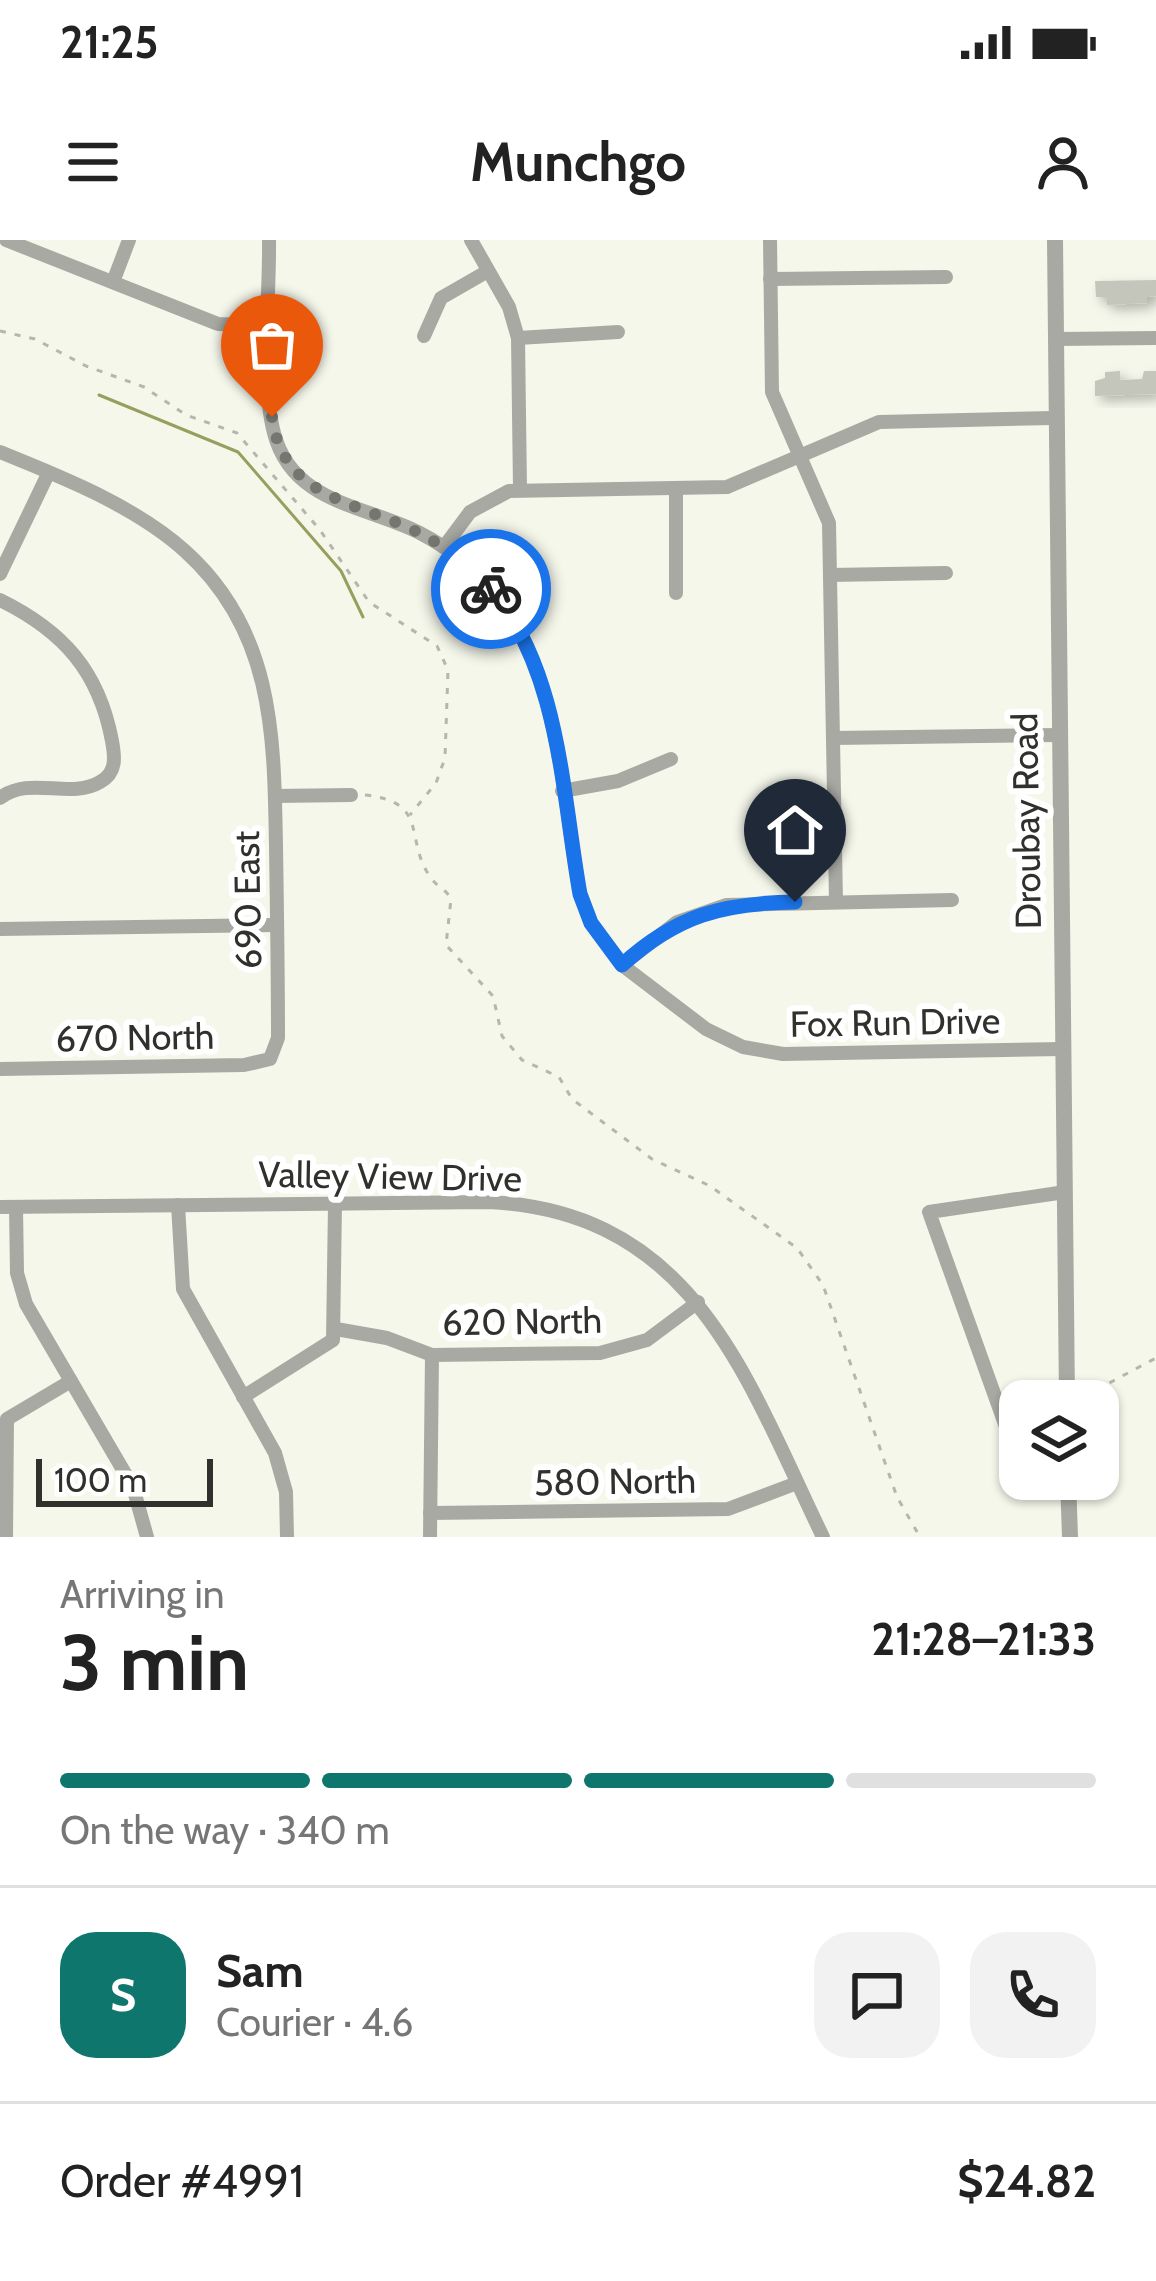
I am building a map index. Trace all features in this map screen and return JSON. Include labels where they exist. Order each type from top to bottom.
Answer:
[{"type":"street","points":[[6,240],[218,324],[270,326]]},
{"type":"street","points":[[113,282],[129,240]]},
{"type":"street","name":"Fox Run Drive","points":[[269,240],[273,428],[291,468],[319,494],[395,521],[443,547],[484,580],[521,633],[544,694],[580,894],[591,923],[622,965],[706,1029],[756,1051],[1062,1049]]},
{"type":"street","points":[[471,240],[518,338],[520,489]]},
{"type":"street","points":[[770,240],[772,392],[829,523],[836,902]]},
{"type":"street","name":"Droubay Road","points":[[1054,240],[1067,1380]]},
{"type":"street","points":[[424,336],[440,298],[488,271]]},
{"type":"street","points":[[770,279],[946,277]]},
{"type":"street","points":[[518,338],[618,332]]},
{"type":"street","points":[[1056,339],[1156,338]]},
{"type":"street","points":[[443,547],[479,505],[520,489],[743,483],[879,422],[1054,418]]},
{"type":"street","name":"690 East","points":[[0,452],[152,526],[209,576],[259,659],[274,738],[278,1038],[270,1059]]},
{"type":"street","points":[[0,574],[48,474]]},
{"type":"street","points":[[676,488],[676,593]]},
{"type":"street","points":[[830,575],[946,573]]},
{"type":"street","points":[[0,600],[44,625],[85,666],[107,712],[115,755],[111,772],[95,785],[22,788],[0,798]]},
{"type":"street","points":[[833,738],[1058,735]]},
{"type":"street","points":[[562,791],[618,781],[671,759]]},
{"type":"street","points":[[275,796],[351,795]]},
{"type":"street","points":[[622,965],[662,931],[710,909],[952,900]]},
{"type":"street","points":[[0,928],[277,926]]},
{"type":"street","name":"670 North","points":[[0,1069],[244,1065],[270,1059]]},
{"type":"street","points":[[999,1408],[928,1211],[1065,1192]]},
{"type":"street","name":"Valley View Drive","points":[[8,1207],[510,1203],[571,1215],[648,1254],[698,1302],[728,1342],[823,1537]]},
{"type":"street","points":[[243,1396],[326,1349],[336,1329],[335,1204]]},
{"type":"street","points":[[178,1205],[183,1288],[279,1462],[287,1537]]},
{"type":"street","points":[[8,1207],[22,1294],[134,1487],[147,1537]]},
{"type":"street","name":"620 North","points":[[336,1329],[387,1338],[432,1355],[620,1351],[647,1340],[698,1302]]},
{"type":"street","points":[[430,1537],[432,1355]]},
{"type":"street","points":[[6,1537],[8,1419],[71,1381]]},
{"type":"street","name":"580 North","points":[[430,1513],[728,1509],[797,1483]]},
{"type":"street","points":[[1069,1500],[1070,1537]]},
{"type":"path","points":[[0,331],[35,339],[86,366],[144,387],[186,415],[237,433],[320,530],[369,602],[436,646],[448,670],[445,758],[436,783],[409,816]]},
{"type":"path","points":[[351,795],[392,799],[409,816],[431,879],[451,899],[446,945],[493,996],[498,1027],[515,1054],[559,1077],[572,1099],[652,1159],[710,1186],[805,1256],[824,1285],[897,1497],[920,1537]]},
{"type":"path","points":[[1115,1380],[1156,1358]]},
{"type":"building","points":[[1156,280],[1156,296],[1147,297],[1147,303],[1107,305],[1107,298],[1096,297],[1095,281]]},
{"type":"building","points":[[1120,371],[1120,380],[1142,379],[1144,371],[1156,371],[1156,394],[1095,396],[1095,381],[1105,378],[1105,372]]},
{"type":"waterway","points":[[99,395],[238,452],[341,571],[363,617]]},
{"type":"way so far","points":[[272,417],[284,458],[308,486],[331,500],[420,533],[469,566],[491,589]]},
{"type":"route","points":[[491,589],[521,633],[538,673],[580,894],[591,923],[622,965],[648,941],[693,914],[727,905],[795,902]]}]
